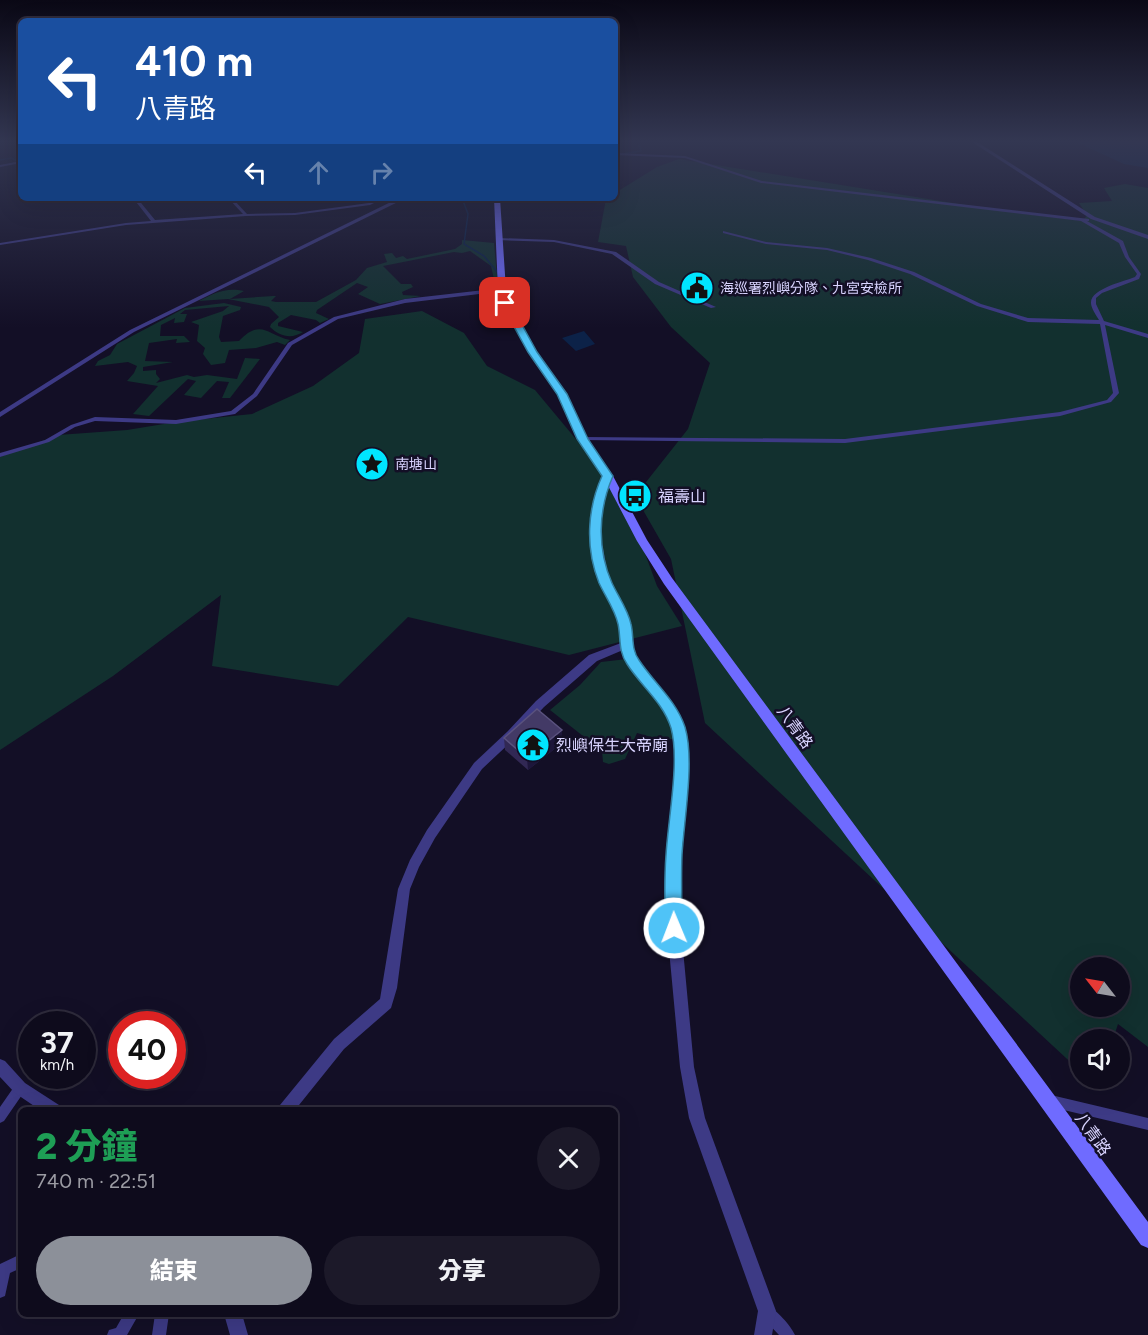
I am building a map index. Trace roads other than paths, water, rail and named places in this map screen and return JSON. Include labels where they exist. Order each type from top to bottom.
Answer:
[{"type":"main road","name":"八青路","points":[[496,204],[502,290],[505,303],[532,352],[562,394],[583,439],[608,476],[642,541],[668,581],[1148,1238]]},
{"type":"street","points":[[140,204],[154,222]]},
{"type":"street","points":[[236,204],[246,215]]},
{"type":"street","points":[[0,244],[154,222],[295,214],[368,204]]},
{"type":"street","points":[[0,415],[132,331],[391,204]]},
{"type":"street","points":[[583,439],[845,441],[1060,414],[1109,401],[1116,393],[1102,322],[1093,304],[1094,297],[1100,292],[1137,278],[1139,274],[1127,257],[1121,242],[1083,221],[945,204]]},
{"type":"street","points":[[1072,204],[1093,218],[1148,237]]},
{"type":"street","points":[[1083,221],[1093,218]]},
{"type":"street","points":[[725,232],[766,243],[827,249],[869,259],[912,273],[978,305],[1028,320],[1102,322],[1148,336]]},
{"type":"street","points":[[499,239],[554,241],[614,253],[657,283],[713,307]]},
{"type":"street","points":[[0,454],[47,441],[73,426],[95,419],[176,422],[233,413],[255,395],[290,344],[336,318],[405,301],[502,290]]},
{"type":"street","points":[[608,476],[601,491],[594,523],[604,580],[624,623],[626,645],[631,660],[666,704],[678,727],[681,751],[674,857],[674,928],[687,1067],[697,1118],[767,1311],[788,1335]]},
{"type":"street","points":[[287,1107],[339,1044],[386,1003],[404,889],[414,864],[431,834],[478,766],[540,704],[593,658],[626,645]]},
{"type":"street","points":[[0,1066],[18,1086]]},
{"type":"street","points":[[0,1117],[19,1089]]},
{"type":"street","points":[[22,1089],[49,1107]]},
{"type":"street","points":[[1048,1101],[1148,1124]]},
{"type":"street","points":[[0,1291],[4,1269],[18,1262]]},
{"type":"street","points":[[764,1335],[767,1311]]},
{"type":"street","points":[[114,1335],[120,1334],[130,1317]]},
{"type":"street","points":[[159,1335],[162,1317]]},
{"type":"street","points":[[234,1317],[239,1335]]},
{"type":"water","points":[[584,331],[595,344],[576,351],[562,338]]},
{"type":"waterway","points":[[464,204],[468,214],[464,244],[484,256],[499,274]]},
{"type":"place","name":"海巡署烈嶼分隊、九宮安檢所","points":[[697,288]]},
{"type":"place","name":"南塘山","points":[[372,464]]},
{"type":"place","name":"福壽山","points":[[635,496]]},
{"type":"place","name":"烈嶼保生大帝廟","points":[[533,745]]}]
